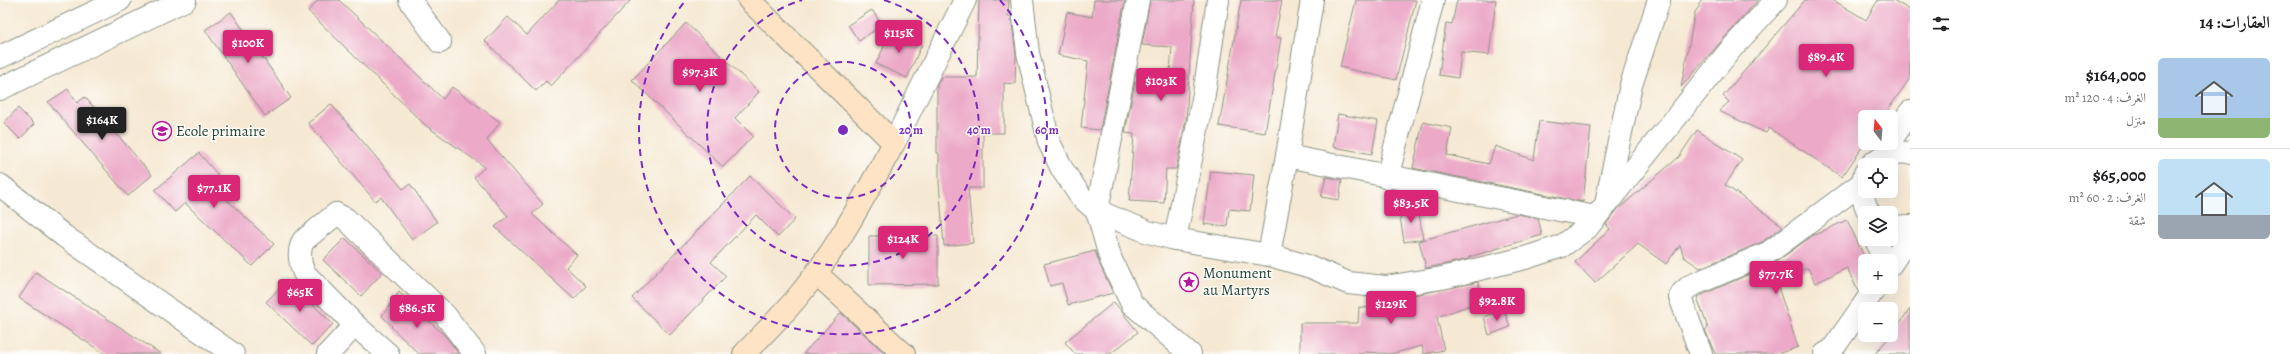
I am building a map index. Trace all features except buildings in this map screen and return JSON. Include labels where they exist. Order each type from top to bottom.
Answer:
[{"type":"main road","points":[[744,354],[800,294],[816,273],[854,214],[894,143],[750,0]]},
{"type":"main road","points":[[816,273],[904,354]]},
{"type":"street","points":[[0,57],[120,0]]},
{"type":"street","points":[[0,89],[185,0]]},
{"type":"street","points":[[410,0],[440,42]]},
{"type":"street","points":[[894,143],[965,0]]},
{"type":"street","points":[[1022,0],[1028,53],[1049,142],[1062,169],[1081,197],[1097,211],[1148,232],[1175,239],[1269,255],[1311,267],[1348,283],[1385,287],[1442,278],[1525,258],[1562,246],[1587,228],[1731,49],[1776,0]]},
{"type":"street","points":[[1138,0],[1097,211],[1111,260],[1132,304],[1190,354]]},
{"type":"street","points":[[1175,239],[1204,94],[1218,0]]},
{"type":"street","points":[[1269,255],[1287,156],[1312,0]]},
{"type":"street","points":[[1387,178],[1433,0]]},
{"type":"street","points":[[1600,210],[1631,85],[1659,0]]},
{"type":"street","points":[[1877,158],[1910,112]]},
{"type":"street","points":[[1880,158],[1894,152],[1910,154]]},
{"type":"street","points":[[1287,156],[1387,178],[1600,210]]},
{"type":"street","points":[[1701,354],[1682,307],[1680,297],[1683,292],[1690,286],[1768,253],[1858,176]]},
{"type":"street","points":[[0,185],[64,236],[233,354]]},
{"type":"street","points":[[388,354],[355,325],[304,273],[300,263],[300,247],[303,241],[336,214],[346,219],[445,316],[475,354]]},
{"type":"street","points":[[1898,227],[1910,226]]},
{"type":"street","points":[[1898,254],[1910,235]]},
{"type":"street","points":[[1829,353],[1871,294]]},
{"type":"street","points":[[328,354],[355,325]]},
{"type":"place","name":"Ecole primaire","points":[[162,131]]},
{"type":"place","name":"Monument au Martyrs","points":[[1189,282]]}]
